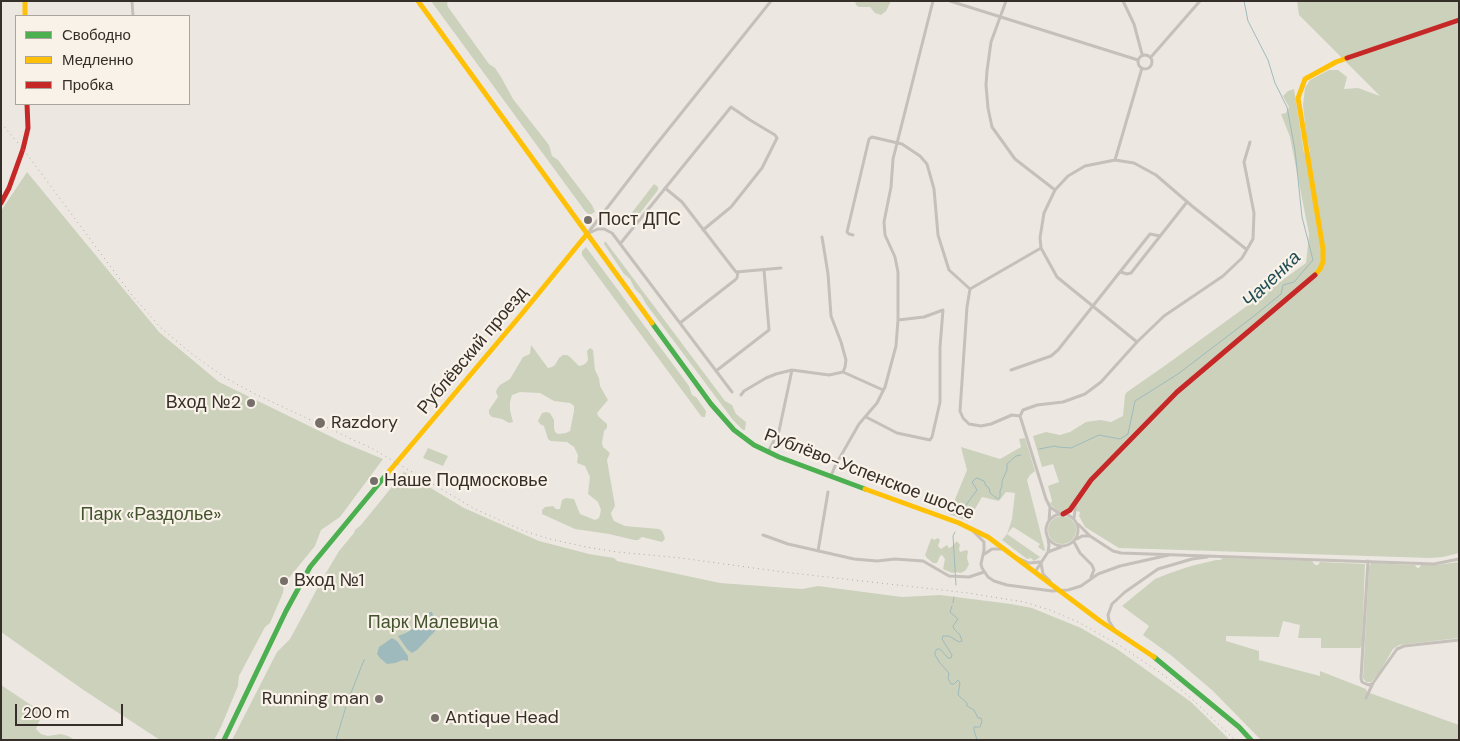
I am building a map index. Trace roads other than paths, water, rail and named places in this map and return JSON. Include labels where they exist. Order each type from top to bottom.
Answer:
[{"type":"street","points":[[25,1],[26,15]]},
{"type":"street","points":[[132,1],[133,15]]},
{"type":"street","name":"Рублёво-Успенское шоссе","points":[[418,1],[715,408],[743,438],[768,452],[966,526],[988,537],[1057,589],[1162,663],[1239,727],[1251,740]]},
{"type":"street","points":[[587,234],[771,1]]},
{"type":"street","points":[[831,476],[859,424],[875,406],[883,390],[896,346],[898,320],[897,267],[885,235],[884,222],[892,187],[892,163],[933,1]]},
{"type":"street","points":[[950,1],[1138,60]]},
{"type":"street","points":[[1006,1],[991,42],[987,71],[988,108],[992,127],[1015,159],[1055,190]]},
{"type":"street","points":[[1123,1],[1134,24],[1142,54],[1138,60],[1138,65],[1142,68],[1150,67],[1151,57],[1200,1]]},
{"type":"street","points":[[1034,572],[1048,552],[1049,545],[1046,527],[1049,521],[1054,516],[1070,510],[1091,480],[1177,392],[1312,278],[1320,269],[1323,262],[1323,249],[1298,98],[1305,79],[1351,56],[1459,20]]},
{"type":"street","points":[[1142,54],[1151,57]]},
{"type":"street","points":[[1115,160],[1142,68]]},
{"type":"street","points":[[1,203],[9,188],[23,149],[28,128],[27,105]]},
{"type":"street","points":[[620,244],[732,106],[750,120],[777,136],[777,140],[760,171],[728,210],[703,230]]},
{"type":"street","points":[[853,235],[847,232],[869,139],[872,137],[897,142],[920,156],[927,164],[934,189],[938,235],[949,270],[970,289]]},
{"type":"street","points":[[1020,416],[1024,410],[1037,405],[1063,402],[1085,394],[1101,382],[1137,342],[1164,316],[1223,276],[1242,258],[1253,239],[1254,213],[1244,162],[1250,142]]},
{"type":"street","points":[[1137,342],[1057,277],[1041,248],[1040,238],[1044,213],[1055,190],[1068,176],[1085,166],[1115,160],[1134,163],[1156,175],[1246,249]]},
{"type":"street","points":[[665,188],[682,202],[734,270],[738,272],[781,268]]},
{"type":"street","points":[[1121,272],[1131,273],[1187,202]]},
{"type":"street","points":[[587,234],[598,229],[604,229],[612,233],[732,392]]},
{"type":"street","name":"Рублёвский проезд","points":[[224,740],[286,611],[310,567],[587,234]]},
{"type":"street","points":[[1011,370],[1051,356],[1058,350],[1150,234],[1160,236]]},
{"type":"street","points":[[822,237],[828,274],[831,316],[846,360],[842,372]]},
{"type":"street","points":[[970,289],[1041,248]]},
{"type":"street","points":[[716,371],[769,330],[764,270]]},
{"type":"street","points":[[680,323],[735,280],[738,272]]},
{"type":"street","points":[[970,289],[967,307],[960,411],[963,418],[970,424],[980,426],[991,424],[1012,415],[1020,416]]},
{"type":"street","points":[[865,416],[897,433],[930,440],[932,437],[940,402],[940,346],[943,310],[924,317],[898,320]]},
{"type":"street","points":[[741,395],[744,391],[766,378],[792,370],[829,375],[842,372],[883,390]]},
{"type":"street","points":[[768,452],[779,431],[792,370]]},
{"type":"street","points":[[1020,416],[1041,486],[1050,506],[1049,521]]},
{"type":"street","points":[[818,551],[828,492]]},
{"type":"street","points":[[1074,519],[1076,500]]},
{"type":"street","points":[[1050,506],[1061,514],[1069,515],[1090,536],[1117,552],[1434,564],[1459,559]]},
{"type":"street","points":[[1078,524],[1078,534],[1075,541],[1080,552],[1092,565],[1094,573],[1090,580]]},
{"type":"street","points":[[966,526],[984,542],[981,564],[984,572],[994,581],[1007,585],[1060,592],[1081,586],[1098,574],[1120,566],[1174,554]]},
{"type":"street","points":[[763,535],[788,544],[854,559],[874,561],[917,560],[928,563],[949,576],[969,577],[984,572]]},
{"type":"street","points":[[1047,536],[1053,544],[1080,552]]},
{"type":"street","points":[[1048,552],[1064,547],[1082,536],[1090,536]]},
{"type":"street","points":[[982,555],[992,550],[1005,549]]},
{"type":"street","points":[[1014,556],[1029,563],[1041,562]]},
{"type":"street","points":[[1122,636],[1109,621],[1108,614],[1112,604],[1125,592],[1158,570],[1192,559],[1219,556]]},
{"type":"street","points":[[1368,561],[1361,678],[1362,682],[1366,684],[1370,685],[1373,683]]},
{"type":"street","points":[[1041,562],[1043,574],[1057,589]]},
{"type":"street","points":[[1366,698],[1373,683],[1399,647],[1459,640]]},
{"type":"water","points":[[432,612],[436,625],[435,631],[412,653],[398,636],[417,626]]},
{"type":"water","points":[[392,638],[397,641],[408,656],[408,661],[403,660],[387,664],[377,654],[379,647]]},
{"type":"waterway","name":"Чаченка","points":[[1039,449],[1055,446],[1071,448],[1099,435],[1120,439],[1128,434],[1135,401],[1178,374],[1254,316],[1281,294],[1283,285],[1294,282],[1313,260],[1302,217],[1295,150],[1287,107],[1275,83],[1268,60],[1248,21],[1244,1]]},
{"type":"waterway","name":"Чаченка","points":[[960,517],[963,509],[977,490],[972,482],[977,478],[984,481],[990,493],[998,499],[1007,464],[1016,456],[1021,455]]},
{"type":"waterway","name":"Чаченка","points":[[955,532],[953,536],[956,585]]},
{"type":"waterway","name":"Чаченка","points":[[953,603],[954,597]]},
{"type":"waterway","name":"Чаченка","points":[[952,606],[950,612],[958,619],[953,626],[962,641],[959,642],[949,636],[943,636],[942,639],[952,655],[951,658],[948,658],[940,649],[937,649],[935,655],[949,673],[948,678],[951,684],[958,680],[960,683],[958,695],[967,703],[967,706],[974,710],[978,718],[981,718],[980,727],[974,727],[977,740]]},
{"type":"waterway","points":[[336,740],[347,703],[365,660]]},
{"type":"railway","points":[[1,123],[23,149],[131,294],[162,329],[192,354],[224,377],[255,394],[373,449],[475,509],[524,531],[586,547],[968,593],[1024,602],[1050,610],[1078,622],[1119,645],[1165,676],[1235,740]]},
{"type":"place","name":"Пост ДПС","points":[[588,220]]},
{"type":"place","name":"Вход №2","points":[[251,403]]},
{"type":"place","name":"Razdory","points":[[320,423]]},
{"type":"place","name":"Наше Подмосковье","points":[[374,481]]},
{"type":"place","name":"Вход №1","points":[[284,581]]},
{"type":"place","name":"Running man","points":[[379,699]]},
{"type":"place","name":"Antique Head","points":[[435,718]]},
{"type":"park label","name":"Парк «Раздолье»","points":[[151,515]]},
{"type":"park label","name":"Парк Малевича","points":[[433,623]]}]
